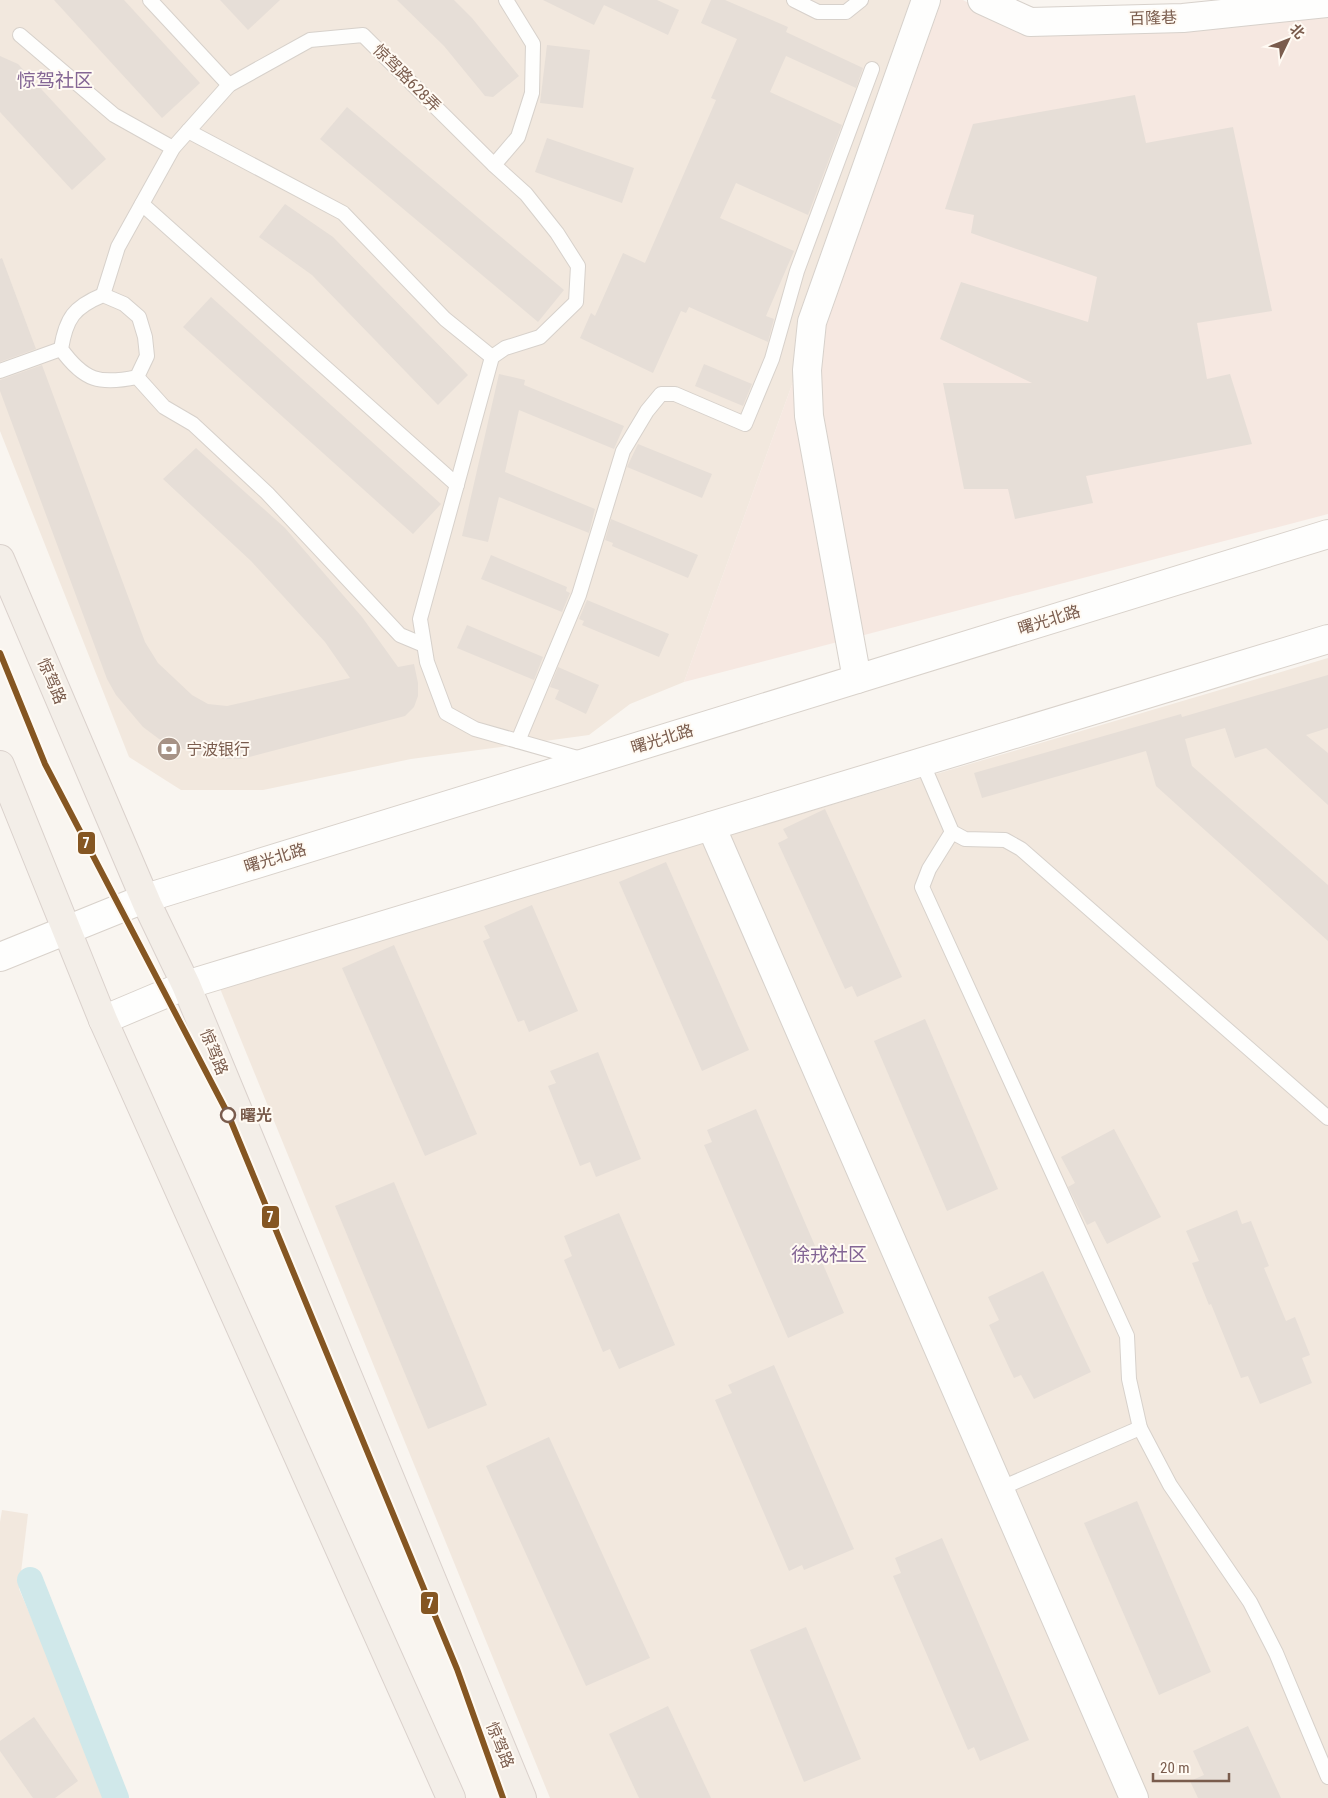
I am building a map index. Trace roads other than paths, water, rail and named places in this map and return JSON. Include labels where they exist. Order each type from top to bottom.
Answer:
[{"type":"main road","points":[[857,679],[809,416],[807,370],[812,322],[926,0]]},
{"type":"main road","name":"百隆巷","points":[[982,0],[1030,22],[1183,18],[1328,3]]},
{"type":"main road","name":"曙光北路","points":[[0,957],[146,898],[1328,534]]},
{"type":"main road","name":"惊驾路","points":[[0,559],[146,898],[186,986],[522,1798]]},
{"type":"main road","points":[[103,1020],[186,986],[1328,639]]},
{"type":"main road","points":[[0,765],[103,1020],[451,1798]]},
{"type":"main road","points":[[711,826],[1134,1798]]},
{"type":"lane","points":[[150,0],[229,85]]},
{"type":"lane","points":[[506,0],[533,44],[532,93],[518,137],[494,165],[526,194],[557,233],[578,266],[576,302],[540,337],[505,348],[492,357],[420,619],[426,662],[446,713],[476,729],[588,761]]},
{"type":"lane","points":[[794,0],[818,12],[846,12],[860,0]]},
{"type":"lane","points":[[20,35],[114,115],[174,148]]},
{"type":"lane","name":"惊驾路628弄","points":[[103,295],[118,247],[174,148],[229,85],[310,40],[363,35],[494,165]]},
{"type":"lane","points":[[518,741],[579,595],[623,451],[647,411],[661,394],[675,394],[745,424],[772,358],[798,271],[872,69]]},
{"type":"lane","points":[[188,131],[343,213],[445,319],[492,357]]},
{"type":"lane","points":[[142,204],[457,485]]},
{"type":"lane","points":[[61,349],[69,318],[83,303],[103,295],[124,304],[139,317],[145,337],[147,356],[137,377]]},
{"type":"lane","points":[[0,371],[61,349]]},
{"type":"lane","points":[[61,349],[70,361],[84,373],[102,382],[137,377]]},
{"type":"lane","points":[[137,377],[164,407],[193,424],[267,493],[400,635],[424,644]]},
{"type":"lane","points":[[922,762],[952,832],[965,839],[1005,840],[1021,849],[1328,1118]]},
{"type":"lane","points":[[952,832],[929,868],[922,887],[1127,1336],[1130,1379],[1140,1428],[1170,1485],[1250,1602],[1276,1653],[1328,1777]]},
{"type":"lane","points":[[999,1489],[1140,1428]]},
{"type":"waterway","points":[[30,1580],[116,1798]]},
{"type":"place","name":"宁波银行","points":[[169,749]]},
{"type":"place","name":"曙光","points":[[228,1115]]},
{"type":"district","name":"惊驾社区","points":[[55,80]]},
{"type":"district","name":"徐戎社区","points":[[829,1254]]}]
